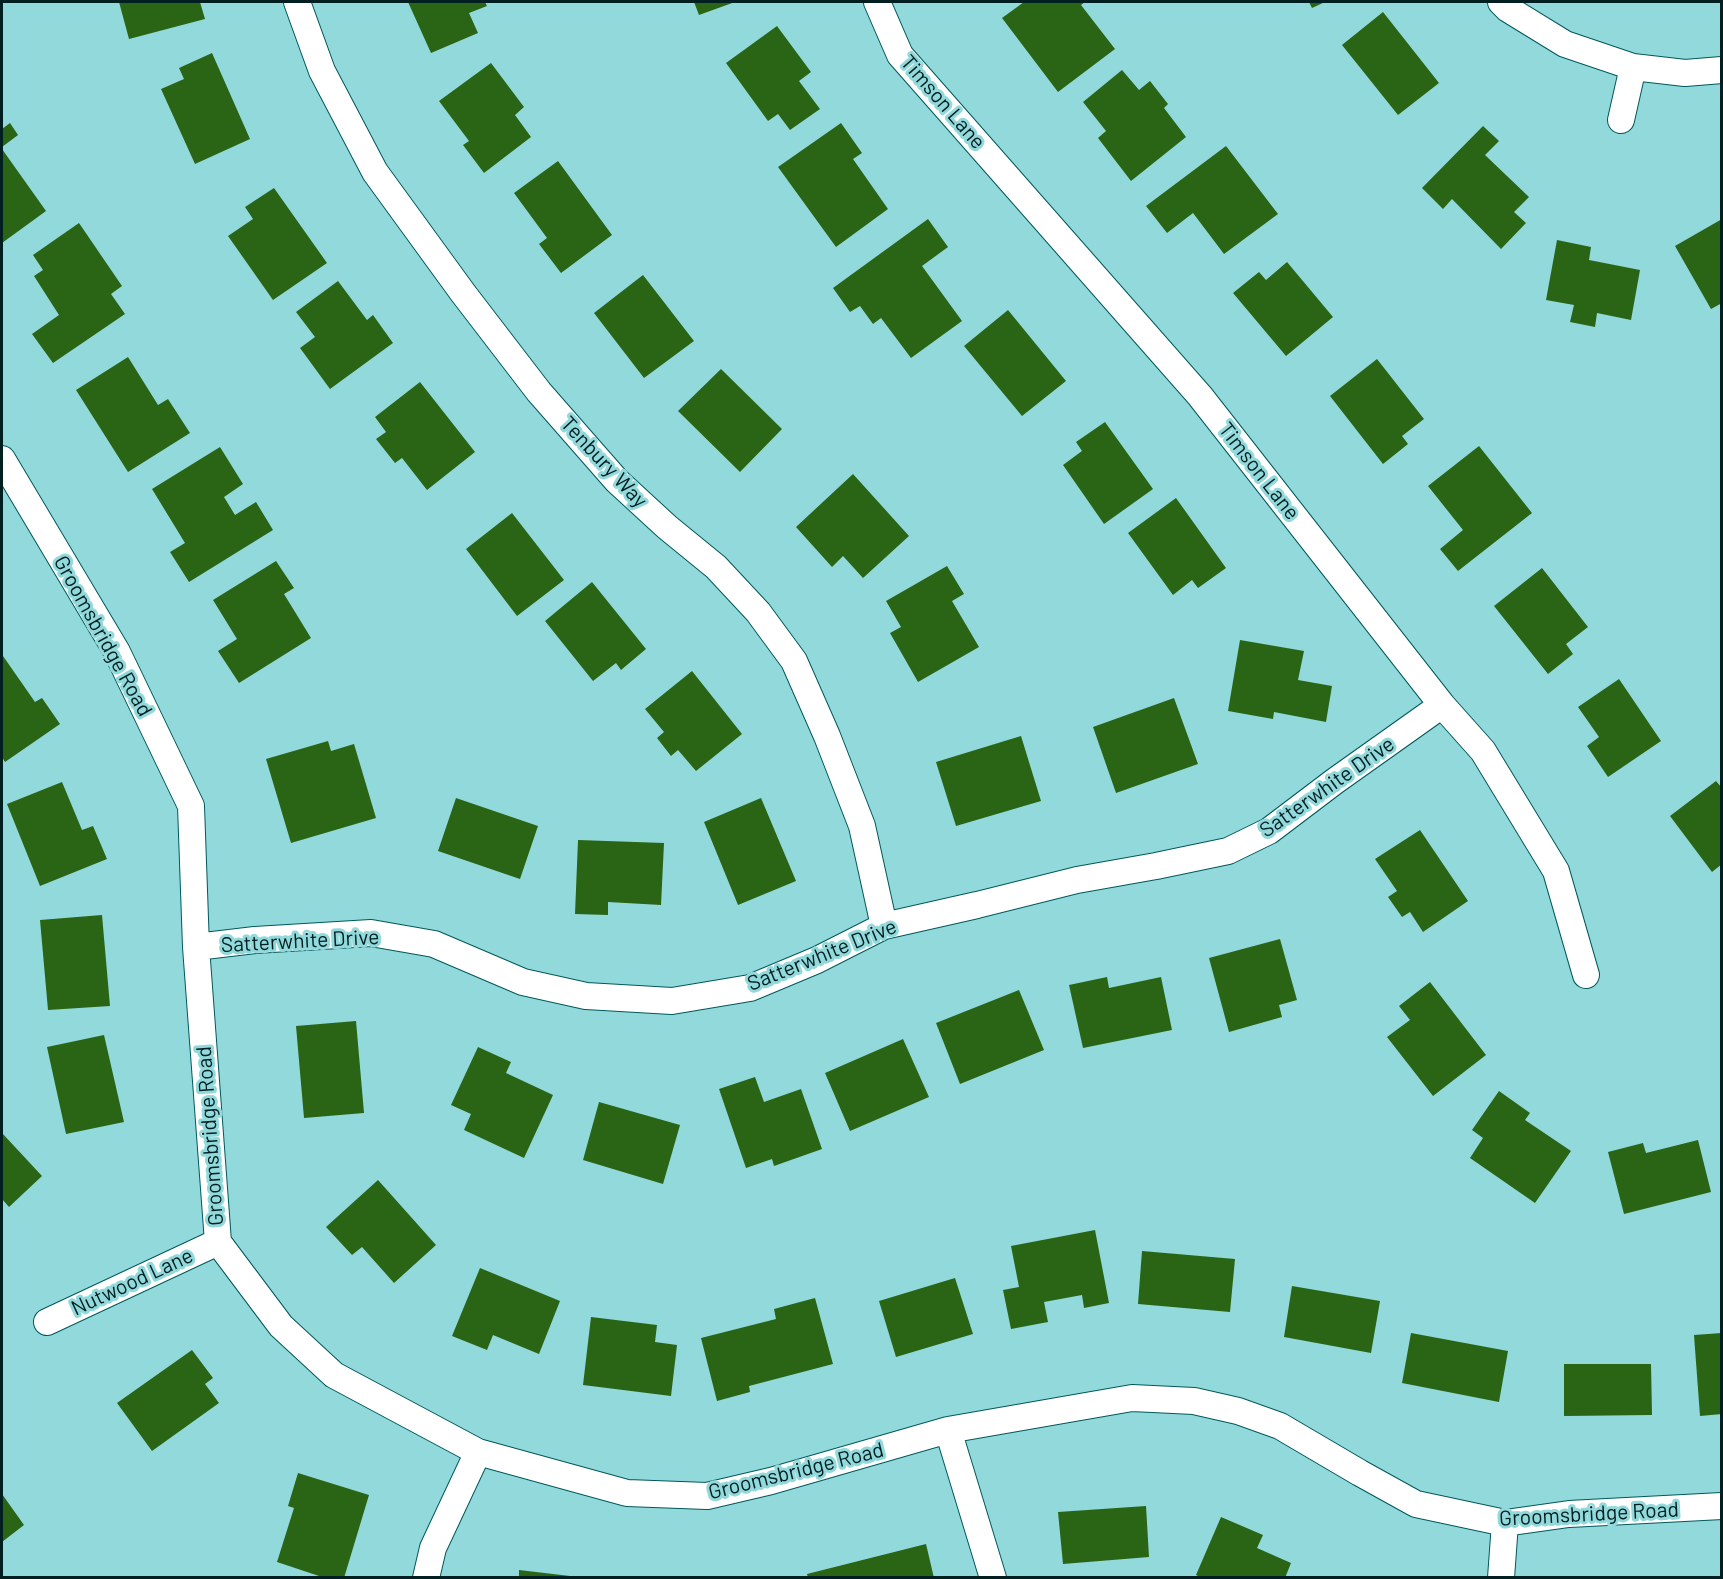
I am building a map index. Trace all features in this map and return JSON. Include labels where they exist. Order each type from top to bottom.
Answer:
[{"type":"street","name":"Tenbury Way","points":[[297,2],[322,71],[375,172],[463,293],[539,392],[617,481],[667,527],[716,567],[758,612],[794,661],[827,736],[862,826],[884,926]]},
{"type":"street","name":"Timson Lane","points":[[877,2],[900,55],[1200,396],[1442,705],[1483,751],[1556,872],[1586,975]]},
{"type":"street","points":[[1501,2],[1565,44],[1633,67],[1685,73],[1722,70]]},
{"type":"street","points":[[1621,120],[1633,67]]},
{"type":"street","name":"Groomsbridge Road","points":[[2,459],[117,652],[191,806],[196,947],[218,1242],[281,1326],[334,1375],[478,1452],[627,1493],[707,1496],[771,1481],[948,1430],[1132,1398],[1194,1401],[1238,1411],[1280,1426],[1416,1504],[1505,1523],[1569,1514],[1722,1506]]},
{"type":"street","name":"Satterwhite Drive","points":[[196,947],[255,940],[371,933],[434,944],[524,982],[586,996],[672,1001],[750,988],[817,960],[884,926],[1077,880],[1228,852],[1269,831],[1442,705]]},
{"type":"street","name":"Nutwood Lane","points":[[47,1322],[218,1242]]},
{"type":"street","points":[[948,1430],[993,1578]]},
{"type":"street","points":[[426,1578],[433,1548],[478,1452]]},
{"type":"street","points":[[1501,1578],[1505,1523]]},
{"type":"building","points":[[119,2],[200,2],[205,19],[129,39]]},
{"type":"building","points":[[408,2],[485,2],[487,6],[469,13],[478,33],[431,53]]},
{"type":"building","points":[[694,2],[735,2],[699,15]]},
{"type":"building","points":[[1024,2],[1085,2],[1081,5],[1115,49],[1058,92],[1002,18]]},
{"type":"building","points":[[1309,2],[1325,2],[1312,8]]},
{"type":"building","points":[[1383,12],[1439,83],[1398,115],[1342,45]]},
{"type":"building","points":[[777,26],[811,72],[799,81],[820,109],[790,130],[778,114],[768,121],[726,63]]},
{"type":"building","points":[[212,53],[250,139],[195,164],[161,89],[184,79],[179,68]]},
{"type":"building","points":[[491,63],[524,107],[515,115],[531,137],[484,173],[463,145],[469,141],[439,101]]},
{"type":"building","points":[[1122,70],[1139,90],[1150,81],[1168,104],[1164,108],[1186,137],[1131,181],[1098,138],[1106,131],[1083,102]]},
{"type":"building","points":[[10,123],[18,135],[2,147],[2,129]]},
{"type":"building","points":[[841,123],[862,153],[853,159],[888,209],[836,247],[778,167]]},
{"type":"building","points":[[1483,126],[1499,141],[1485,155],[1529,197],[1514,212],[1526,223],[1501,249],[1452,199],[1443,209],[1422,188]]},
{"type":"building","points":[[1226,146],[1278,214],[1224,254],[1193,213],[1167,233],[1146,206]]},
{"type":"building","points":[[2,149],[46,211],[2,243]]},
{"type":"building","points":[[558,161],[612,235],[561,273],[539,244],[547,238],[514,193]]},
{"type":"building","points":[[274,188],[327,263],[273,300],[228,236],[253,219],[245,207]]},
{"type":"building","points":[[928,219],[948,247],[922,266],[962,321],[911,358],[881,318],[873,324],[860,306],[850,312],[833,288]]},
{"type":"building","points":[[1722,219],[1722,303],[1711,309],[1675,246]]},
{"type":"building","points":[[79,223],[122,286],[111,294],[125,314],[53,363],[32,334],[59,315],[34,276],[43,270],[33,255]]},
{"type":"building","points":[[1557,240],[1591,247],[1589,260],[1640,270],[1631,320],[1597,313],[1595,327],[1570,322],[1574,305],[1546,300]]},
{"type":"building","points":[[1287,262],[1333,317],[1286,356],[1233,293],[1259,272],[1266,280]]},
{"type":"building","points":[[643,275],[694,341],[644,378],[594,313]]},
{"type":"building","points":[[338,281],[367,320],[373,315],[393,343],[330,389],[300,348],[315,337],[296,312]]},
{"type":"building","points":[[1008,310],[1066,381],[1022,416],[964,346]]},
{"type":"building","points":[[128,357],[158,405],[168,399],[190,433],[128,472],[76,390]]},
{"type":"building","points":[[1377,359],[1424,419],[1402,436],[1408,444],[1383,464],[1330,396]]},
{"type":"building","points":[[721,369],[782,429],[740,472],[678,411]]},
{"type":"building","points":[[420,382],[475,452],[427,490],[402,458],[395,463],[376,439],[386,432],[375,417]]},
{"type":"building","points":[[1105,422],[1153,489],[1104,524],[1063,465],[1082,451],[1076,442]]},
{"type":"building","points":[[1479,446],[1532,513],[1458,571],[1440,549],[1463,530],[1428,486]]},
{"type":"building","points":[[220,447],[243,484],[224,497],[235,515],[256,502],[273,530],[189,582],[170,552],[185,543],[152,489]]},
{"type":"building","points":[[853,474],[909,536],[863,578],[843,556],[832,567],[796,527]]},
{"type":"building","points":[[1176,498],[1226,568],[1198,588],[1192,580],[1173,595],[1128,533]]},
{"type":"building","points":[[512,513],[564,580],[517,616],[466,549]]},
{"type":"building","points":[[276,561],[294,588],[284,594],[311,638],[239,683],[218,651],[237,639],[213,600]]},
{"type":"building","points":[[947,566],[964,594],[952,601],[979,647],[918,682],[890,633],[901,627],[886,601]]},
{"type":"building","points":[[1542,568],[1588,627],[1566,644],[1573,654],[1548,674],[1494,606]]},
{"type":"building","points":[[592,582],[646,649],[621,670],[616,663],[593,681],[545,621]]},
{"type":"building","points":[[1240,640],[1304,651],[1298,680],[1332,686],[1326,722],[1274,712],[1273,719],[1228,711]]},
{"type":"building","points":[[3,656],[35,702],[42,698],[60,724],[5,762],[2,757]]},
{"type":"building","points":[[692,671],[742,734],[696,771],[678,750],[671,756],[657,738],[664,732],[645,709]]},
{"type":"building","points":[[1619,679],[1661,741],[1608,777],[1587,746],[1599,737],[1578,707]]},
{"type":"building","points":[[1174,698],[1198,764],[1116,793],[1093,727]]},
{"type":"building","points":[[1021,736],[1041,801],[956,826],[936,762]]},
{"type":"building","points":[[328,741],[331,751],[354,744],[376,818],[291,843],[266,759]]},
{"type":"building","points":[[1716,781],[1722,788],[1722,864],[1712,872],[1670,816]]},
{"type":"building","points":[[62,782],[82,830],[93,826],[107,859],[40,886],[7,804]]},
{"type":"building","points":[[456,798],[538,826],[520,879],[438,851]]},
{"type":"building","points":[[761,798],[796,881],[738,905],[704,822]]},
{"type":"building","points":[[1420,830],[1468,901],[1423,932],[1410,912],[1402,917],[1388,897],[1397,891],[1375,859]]},
{"type":"building","points":[[578,840],[664,843],[661,905],[608,902],[608,915],[575,914]]},
{"type":"building","points":[[102,915],[110,1006],[48,1010],[40,920]]},
{"type":"building","points":[[1280,939],[1297,1000],[1279,1005],[1282,1017],[1229,1032],[1209,958]]},
{"type":"building","points":[[1107,977],[1109,988],[1161,977],[1172,1030],[1083,1048],[1069,985]]},
{"type":"building","points":[[1430,982],[1486,1055],[1433,1096],[1387,1037],[1410,1020],[1399,1006]]},
{"type":"building","points":[[1019,990],[1044,1050],[960,1084],[936,1023]]},
{"type":"building","points":[[356,1021],[364,1113],[304,1118],[296,1026]]},
{"type":"building","points":[[104,1035],[124,1122],[66,1134],[47,1047]]},
{"type":"building","points":[[903,1039],[929,1097],[850,1131],[825,1073]]},
{"type":"building","points":[[478,1047],[511,1062],[506,1073],[553,1095],[524,1158],[464,1130],[471,1114],[451,1105]]},
{"type":"building","points":[[755,1077],[764,1102],[801,1089],[822,1149],[774,1166],[772,1159],[746,1168],[719,1089]]},
{"type":"building","points":[[1499,1091],[1530,1113],[1525,1120],[1571,1151],[1535,1203],[1470,1158],[1483,1138],[1472,1130]]},
{"type":"building","points":[[599,1102],[680,1125],[663,1184],[583,1160]]},
{"type":"building","points":[[2,1133],[42,1176],[9,1207],[2,1199]]},
{"type":"building","points":[[1698,1140],[1711,1192],[1624,1214],[1608,1152],[1643,1143],[1646,1153]]},
{"type":"building","points":[[378,1180],[436,1245],[394,1283],[362,1247],[352,1255],[326,1227]]},
{"type":"building","points":[[1095,1230],[1109,1303],[1084,1308],[1082,1295],[1044,1302],[1048,1322],[1011,1329],[1003,1290],[1019,1287],[1011,1246]]},
{"type":"building","points":[[1142,1251],[1235,1259],[1230,1312],[1138,1304]]},
{"type":"building","points":[[480,1268],[560,1301],[539,1354],[493,1335],[487,1350],[452,1336]]},
{"type":"building","points":[[955,1278],[973,1334],[896,1357],[879,1301]]},
{"type":"building","points":[[1292,1286],[1380,1301],[1371,1353],[1284,1337]]},
{"type":"building","points":[[815,1298],[833,1364],[749,1386],[750,1392],[717,1401],[701,1338],[776,1319],[774,1309]]},
{"type":"building","points":[[591,1317],[657,1325],[655,1342],[677,1345],[671,1396],[583,1385]]},
{"type":"building","points":[[1411,1333],[1508,1351],[1499,1402],[1402,1383]]},
{"type":"building","points":[[1722,1333],[1722,1414],[1700,1416],[1694,1335]]},
{"type":"building","points":[[192,1350],[213,1378],[205,1384],[219,1403],[152,1451],[117,1403]]},
{"type":"building","points":[[1564,1364],[1651,1364],[1652,1415],[1564,1416]]},
{"type":"building","points":[[298,1473],[369,1495],[344,1578],[325,1578],[277,1562],[294,1508],[288,1506]]},
{"type":"building","points":[[2,1494],[24,1525],[2,1542]]},
{"type":"building","points":[[1146,1506],[1149,1557],[1063,1564],[1058,1512]]},
{"type":"building","points":[[1221,1517],[1263,1535],[1257,1548],[1291,1563],[1285,1578],[1202,1578],[1196,1575]]},
{"type":"building","points":[[926,1544],[934,1578],[808,1578],[807,1574]]},
{"type":"building","points":[[519,1570],[570,1576],[570,1578],[519,1578]]}]
